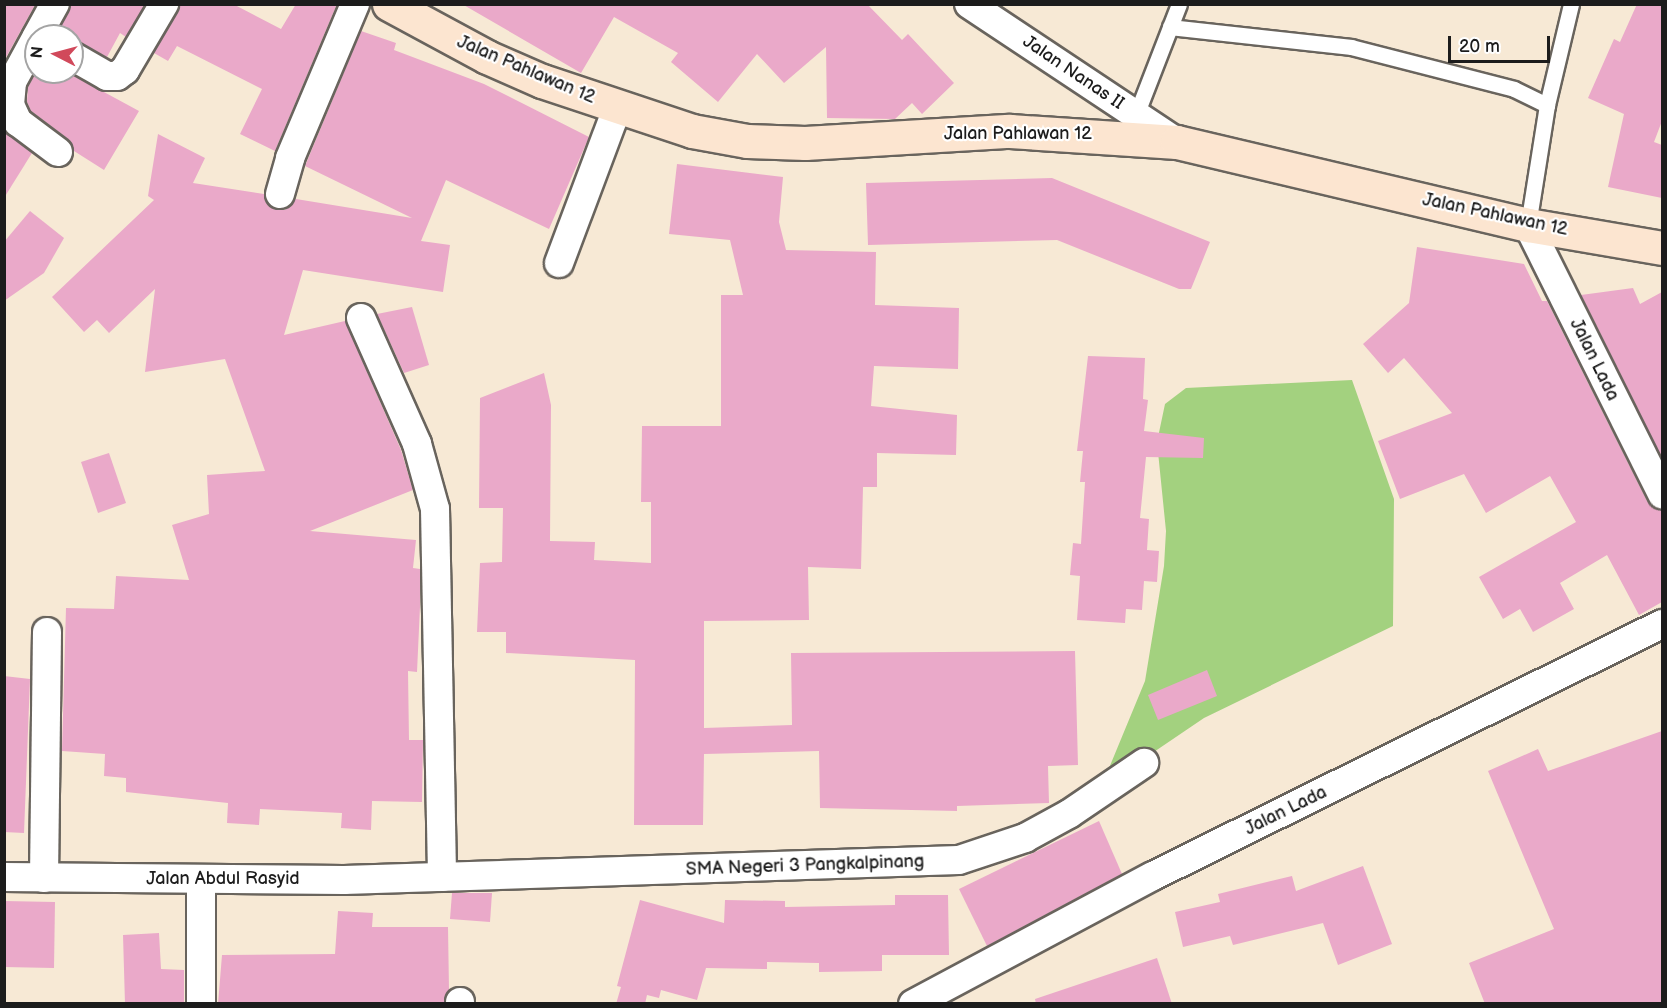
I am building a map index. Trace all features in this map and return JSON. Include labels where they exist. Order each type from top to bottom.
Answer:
[{"type":"main road","name":"Jalan Pahlawan 12","points":[[389,4],[487,57],[616,109],[692,131],[747,141],[805,143],[1020,131],[1177,142],[1528,225],[1662,248]]},
{"type":"street","points":[[44,24],[55,4]]},
{"type":"street","points":[[84,63],[107,76],[117,76],[125,70],[164,4]]},
{"type":"street","points":[[280,194],[290,158],[355,4]]},
{"type":"street","name":"Jalan Nanas II","points":[[969,4],[1177,142]]},
{"type":"street","points":[[24,60],[12,82],[8,96],[12,114],[58,152]]},
{"type":"street","points":[[559,263],[616,109]]},
{"type":"street","name":"Jalan Lada","points":[[1528,225],[1662,494]]},
{"type":"street","points":[[361,318],[417,444],[435,509],[442,877]]},
{"type":"street","name":"Jalan Lada","points":[[912,1004],[1153,876],[1662,624]]},
{"type":"street","points":[[44,878],[47,632]]},
{"type":"street","name":"SMA Negeri 3 Pangkalpinang","points":[[442,877],[959,861],[1025,838],[1069,814],[1143,764]]},
{"type":"street","name":"Jalan Abdul Rasyid","points":[[4,878],[442,877]]},
{"type":"street","points":[[201,879],[201,1004]]},
{"type":"lane","points":[[1136,115],[1179,4]]},
{"type":"lane","points":[[1528,225],[1547,105],[1571,4]]},
{"type":"lane","points":[[1170,27],[1351,47],[1514,89],[1547,105]]},
{"type":"green space","points":[[1352,380],[1394,499],[1393,626],[1204,718],[1114,779],[1107,773],[1145,681],[1164,566],[1166,531],[1157,442],[1165,404],[1186,388]]},
{"type":"building","points":[[4,4],[35,5],[24,24],[4,61]]},
{"type":"building","points":[[71,4],[145,4],[126,37],[120,33],[107,57],[84,46],[84,24],[62,24]]},
{"type":"building","points":[[180,4],[233,4],[281,29],[296,4],[337,4],[275,151],[240,134],[262,89],[177,46],[168,61],[154,53]]},
{"type":"building","points":[[462,4],[867,4],[902,40],[908,34],[954,83],[922,114],[912,103],[895,119],[827,118],[826,47],[784,83],[757,54],[718,102],[671,62],[678,53],[614,17],[581,73]]},
{"type":"building","points":[[1637,4],[1662,4],[1662,121],[1654,142],[1662,145],[1662,198],[1608,187],[1624,114],[1588,98],[1614,39],[1620,42]]},
{"type":"building","points":[[361,31],[396,43],[394,50],[484,84],[589,137],[549,229],[446,180],[421,241],[450,245],[443,292],[303,270],[284,335],[345,321],[401,450],[413,490],[310,531],[416,540],[413,568],[420,569],[420,607],[417,672],[408,671],[409,740],[423,740],[422,802],[372,801],[371,830],[341,828],[342,813],[260,809],[259,825],[227,823],[228,803],[126,792],[126,778],[104,776],[105,754],[62,751],[66,608],[114,609],[116,576],[189,580],[172,525],[209,514],[207,475],[265,471],[225,359],[145,372],[155,289],[109,333],[97,320],[84,332],[52,297],[154,200],[148,196],[158,134],[205,158],[193,183],[264,194],[268,205],[276,210],[285,210],[296,199],[412,218],[305,166]]},
{"type":"building","points":[[84,81],[139,111],[104,170],[74,151],[68,139],[31,111],[27,102],[30,84],[84,84]]},
{"type":"building","points":[[4,131],[32,153],[4,198]]},
{"type":"building","points":[[677,164],[783,177],[779,222],[786,250],[876,252],[875,305],[959,308],[958,369],[874,366],[871,406],[957,415],[956,455],[877,453],[877,487],[863,487],[861,569],[808,567],[809,620],[704,621],[704,728],[792,725],[791,653],[1075,651],[1078,765],[1048,766],[1049,803],[957,806],[957,811],[820,808],[819,751],[704,754],[703,825],[634,825],[635,660],[506,653],[506,632],[477,632],[480,563],[502,562],[503,508],[479,508],[480,398],[544,373],[551,405],[550,541],[595,542],[594,560],[651,563],[651,502],[641,502],[642,426],[721,426],[721,295],[743,295],[730,240],[669,234]]},
{"type":"building","points":[[1052,178],[1210,242],[1191,289],[1179,289],[1057,240],[868,245],[866,183]]},
{"type":"building","points":[[30,211],[64,238],[44,273],[4,301],[4,242]]},
{"type":"building","points":[[1417,247],[1524,264],[1542,301],[1547,301],[1647,501],[1662,510],[1662,602],[1639,615],[1607,555],[1560,583],[1574,609],[1533,632],[1520,609],[1503,619],[1479,577],[1576,522],[1550,476],[1486,513],[1464,474],[1400,499],[1378,441],[1452,413],[1404,358],[1388,373],[1363,344],[1409,303]]},
{"type":"building","points":[[1633,288],[1640,304],[1662,292],[1662,458],[1581,295]]},
{"type":"building","points":[[412,307],[429,365],[404,373],[377,314]]},
{"type":"building","points":[[1088,356],[1145,358],[1143,399],[1148,400],[1144,431],[1204,438],[1203,458],[1146,457],[1140,518],[1149,519],[1147,550],[1159,551],[1157,582],[1144,581],[1142,610],[1126,609],[1125,623],[1077,620],[1080,576],[1070,575],[1073,543],[1081,544],[1085,482],[1080,482],[1083,451],[1077,451]]},
{"type":"building","points":[[109,453],[126,503],[98,513],[81,462]]},
{"type":"building","points":[[1207,670],[1217,696],[1158,720],[1148,695]]},
{"type":"building","points":[[4,676],[30,679],[24,833],[4,832]]},
{"type":"building","points":[[1662,731],[1662,1004],[1485,1004],[1469,963],[1554,929],[1488,771],[1538,749],[1548,771]]},
{"type":"building","points":[[1099,821],[1122,874],[987,946],[959,889]]},
{"type":"building","points":[[1363,866],[1392,944],[1338,965],[1323,923],[1233,945],[1230,936],[1183,947],[1175,912],[1220,902],[1218,894],[1292,876],[1296,891]]},
{"type":"building","points":[[452,893],[492,893],[490,922],[450,919]]},
{"type":"building","points":[[895,895],[948,895],[949,955],[882,955],[882,971],[819,972],[819,963],[767,962],[767,969],[706,968],[697,1000],[661,990],[659,998],[647,995],[645,1004],[616,1004],[621,987],[617,986],[640,900],[724,923],[725,900],[785,901],[785,907],[895,905]]},
{"type":"building","points":[[4,901],[55,902],[54,968],[4,967]]},
{"type":"building","points":[[338,911],[373,913],[372,927],[448,927],[449,990],[444,1004],[218,1004],[222,955],[335,954]]},
{"type":"building","points":[[159,933],[161,969],[184,970],[184,1004],[125,1004],[123,935]]},
{"type":"building","points":[[1157,958],[1172,1004],[1036,1004],[1035,999]]}]
